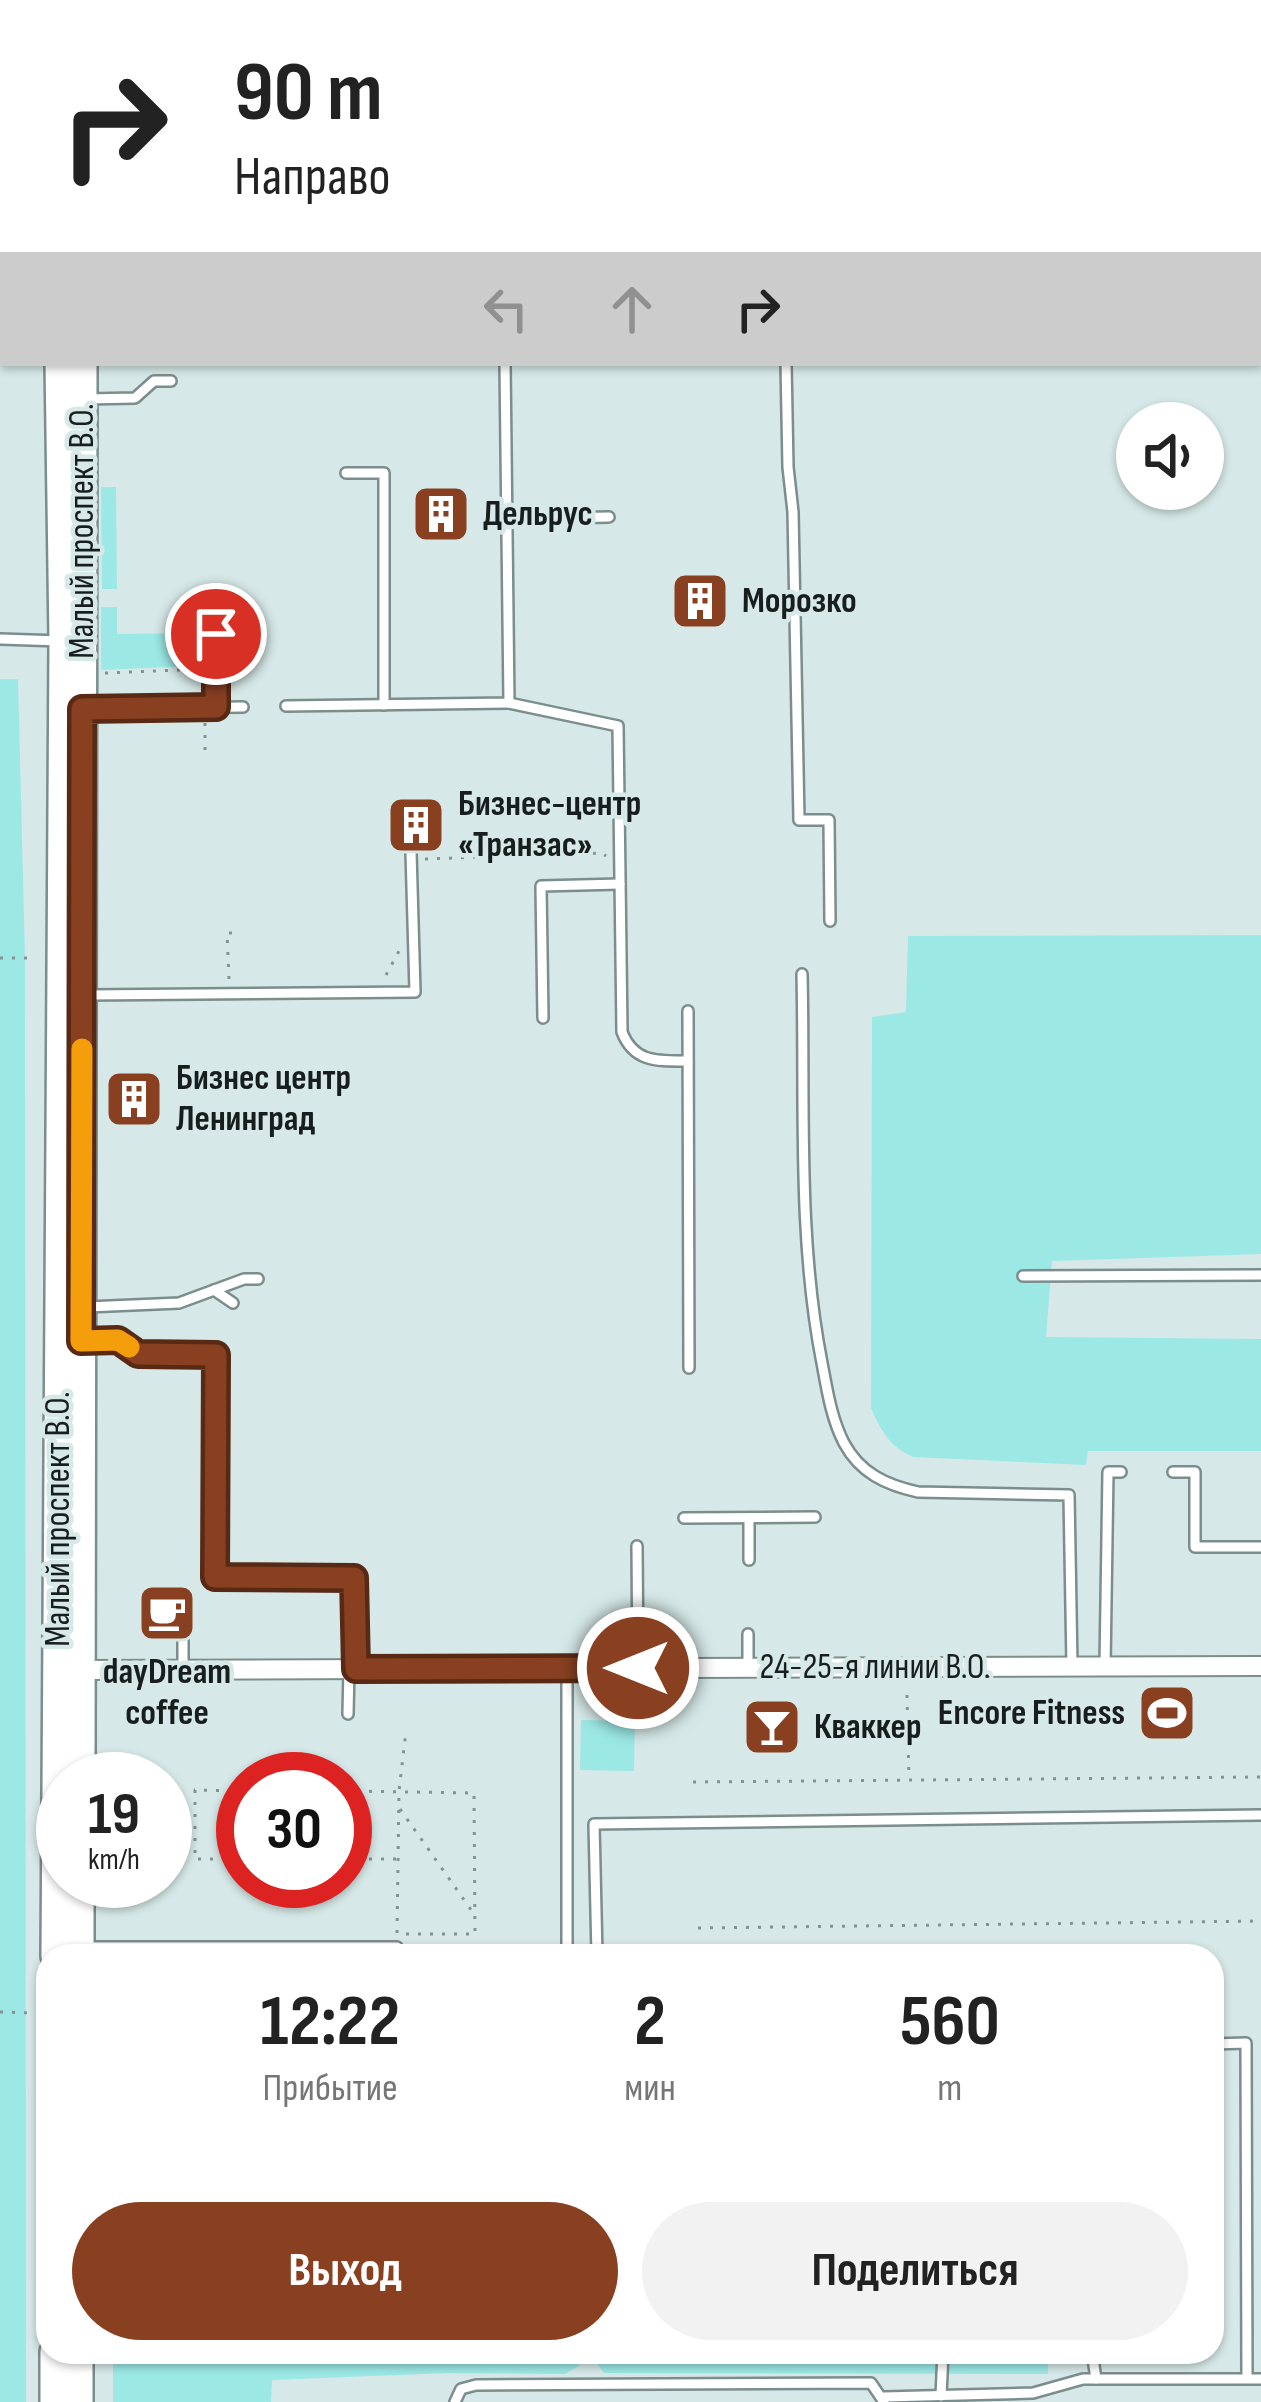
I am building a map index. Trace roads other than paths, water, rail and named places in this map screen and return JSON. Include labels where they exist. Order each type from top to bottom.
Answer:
[{"type":"main road","name":"Малый проспект В.О.","points":[[60,366],[71,399],[72,1944]]},
{"type":"main road","name":"Малый проспект В.О.","points":[[71,399],[82,366]]},
{"type":"main road","name":"Малый проспект В.О.","points":[[70,1341],[81,1307],[71,995]]},
{"type":"main road","name":"Малый проспект В.О.","points":[[69,1670],[78,1752]]},
{"type":"main road","points":[[73,1944],[77,1908]]},
{"type":"main road","points":[[54,2364],[54,2402]]},
{"type":"main road","points":[[79,2364],[79,2402]]},
{"type":"street","name":"24-25-я линии В.О.","points":[[69,1670],[1261,1666]]},
{"type":"lane","points":[[506,366],[509,703]]},
{"type":"lane","points":[[786,366],[794,512],[799,820],[829,820],[830,920]]},
{"type":"lane","points":[[71,399],[135,398],[154,381],[171,381]]},
{"type":"lane","points":[[346,473],[384,473],[384,705]]},
{"type":"lane","points":[[507,519],[609,517]]},
{"type":"lane","points":[[210,707],[216,634]]},
{"type":"lane","points":[[0,638],[72,641]]},
{"type":"lane","points":[[286,706],[509,703],[618,726],[622,1032],[628,1048],[641,1058],[688,1060]]},
{"type":"lane","points":[[72,709],[243,706]]},
{"type":"lane","points":[[71,995],[416,992],[411,856]]},
{"type":"lane","points":[[543,1018],[541,886],[620,884]]},
{"type":"lane","points":[[802,974],[814,1325],[831,1410],[843,1442],[876,1479],[897,1488],[1070,1495],[1072,1666]]},
{"type":"lane","points":[[688,1011],[689,1368]]},
{"type":"lane","points":[[1023,1276],[1261,1275]]},
{"type":"lane","points":[[81,1307],[178,1304],[244,1279],[257,1279]]},
{"type":"lane","points":[[214,1290],[232,1303]]},
{"type":"lane","points":[[70,1341],[118,1340],[138,1354],[216,1355],[215,1577],[354,1578],[348,1714]]},
{"type":"lane","points":[[1105,1666],[1108,1472],[1121,1472]]},
{"type":"lane","points":[[1173,1472],[1196,1472],[1196,1547],[1261,1547]]},
{"type":"lane","points":[[684,1518],[815,1517]]},
{"type":"lane","points":[[748,1518],[748,1560]]},
{"type":"lane","points":[[637,1546],[638,1668]]},
{"type":"lane","points":[[183,1630],[183,1670]]},
{"type":"lane","points":[[748,1634],[748,1668]]},
{"type":"lane","points":[[567,1668],[567,1944]]},
{"type":"lane","points":[[597,1944],[594,1824],[1261,1815]]},
{"type":"lane","points":[[1224,2044],[1246,2044],[1247,2378]]},
{"type":"lane","points":[[941,2396],[942,2364]]},
{"type":"lane","points":[[1094,2364],[1096,2379]]},
{"type":"lane","points":[[455,2402],[461,2389],[496,2384],[871,2383],[884,2400],[1033,2393],[1096,2379],[1261,2379]]},
{"type":"place","name":"Дельрус","points":[[441,514]]},
{"type":"place","name":"Морозко","points":[[700,601]]},
{"type":"place","name":"Бизнес-центр «Транзас»","points":[[416,825]]},
{"type":"place","name":"Бизнес центр Ленинград","points":[[134,1099]]},
{"type":"place","name":"dayDream coffee","points":[[167,1613]]},
{"type":"place","name":"Encore Fitness","points":[[1167,1713]]},
{"type":"place","name":"Кваккер","points":[[772,1727]]}]
